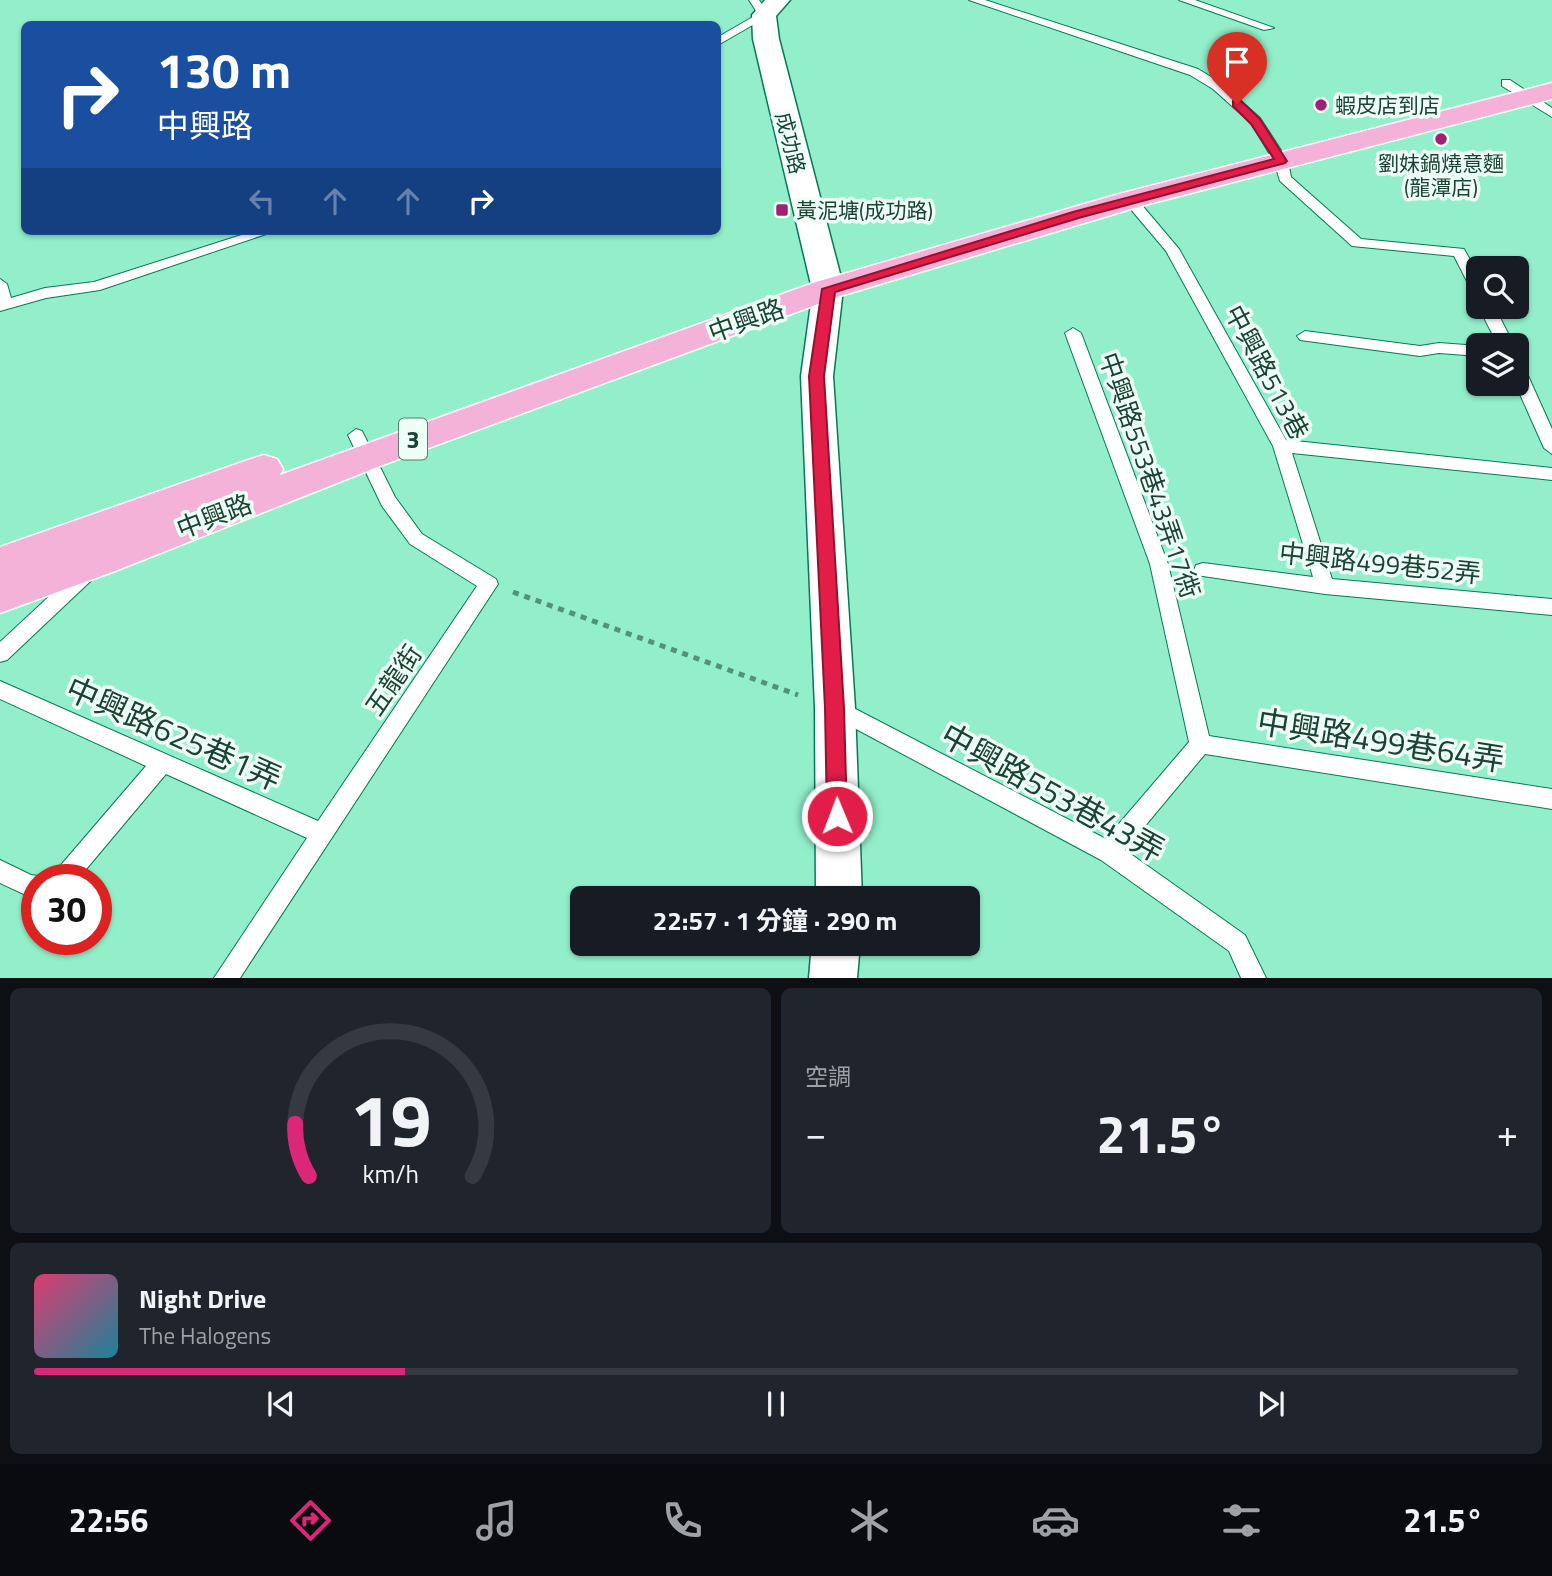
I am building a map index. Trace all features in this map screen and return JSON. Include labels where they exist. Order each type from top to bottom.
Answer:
[{"type":"main road","name":"中興路","points":[[0,563],[361,445],[1029,206],[1535,96],[1552,71]]},
{"type":"main road","name":"中興路","points":[[825,280],[1130,200],[1276,153]]},
{"type":"main road","name":"中興路","points":[[0,596],[101,561],[361,445]]},
{"type":"street","name":"成功路","points":[[765,5],[766,39],[825,280]]},
{"type":"street","points":[[825,280],[817,376],[835,708],[839,886]]},
{"type":"street","points":[[833,978],[835,956]]},
{"type":"lane","points":[[974,0],[1194,72],[1217,86],[1246,113],[1276,153],[1285,178],[1357,243],[1459,252],[1466,266]]},
{"type":"lane","points":[[1184,0],[1268,28]]},
{"type":"lane","points":[[721,40],[765,5]]},
{"type":"lane","name":"中興路513巷","points":[[1130,200],[1172,249],[1281,446],[1325,586]]},
{"type":"lane","points":[[0,284],[2,304],[45,293],[95,287],[256,235]]},
{"type":"lane","name":"中興路553巷43弄17衖","points":[[1073,333],[1158,565],[1200,744]]},
{"type":"lane","points":[[1305,336],[1420,351],[1439,348],[1466,350]]},
{"type":"lane","points":[[1529,396],[1552,448]]},
{"type":"lane","points":[[361,445],[388,501],[416,539],[489,584]]},
{"type":"lane","points":[[1281,446],[1552,474]]},
{"type":"lane","points":[[0,654],[101,561]]},
{"type":"lane","name":"中興路499巷52弄","points":[[1203,570],[1325,586],[1552,607]]},
{"type":"lane","name":"五龍街","points":[[226,978],[489,584]]},
{"type":"lane","name":"中興路625巷1弄","points":[[0,690],[322,834]]},
{"type":"lane","name":"中興路553巷43弄","points":[[835,708],[1109,852],[1237,943],[1254,978]]},
{"type":"lane","points":[[1109,852],[1200,744]]},
{"type":"lane","name":"中興路499巷64弄","points":[[1200,744],[1552,799]]},
{"type":"lane","points":[[77,864],[162,763]]},
{"type":"lane","points":[[0,871],[21,882]]},
{"type":"path","points":[[489,584],[835,708]]},
{"type":"place","name":"蝦皮店到店","points":[[1321,105]]},
{"type":"place","name":"劉妹鍋燒意麵 (龍潭店)","points":[[1441,139]]},
{"type":"place","name":"黃泥塘(成功路)","points":[[782,210]]},
{"type":"route","points":[[837,816],[835,708],[817,376],[828,289],[1077,215],[1281,161],[1256,121],[1237,104]]}]
